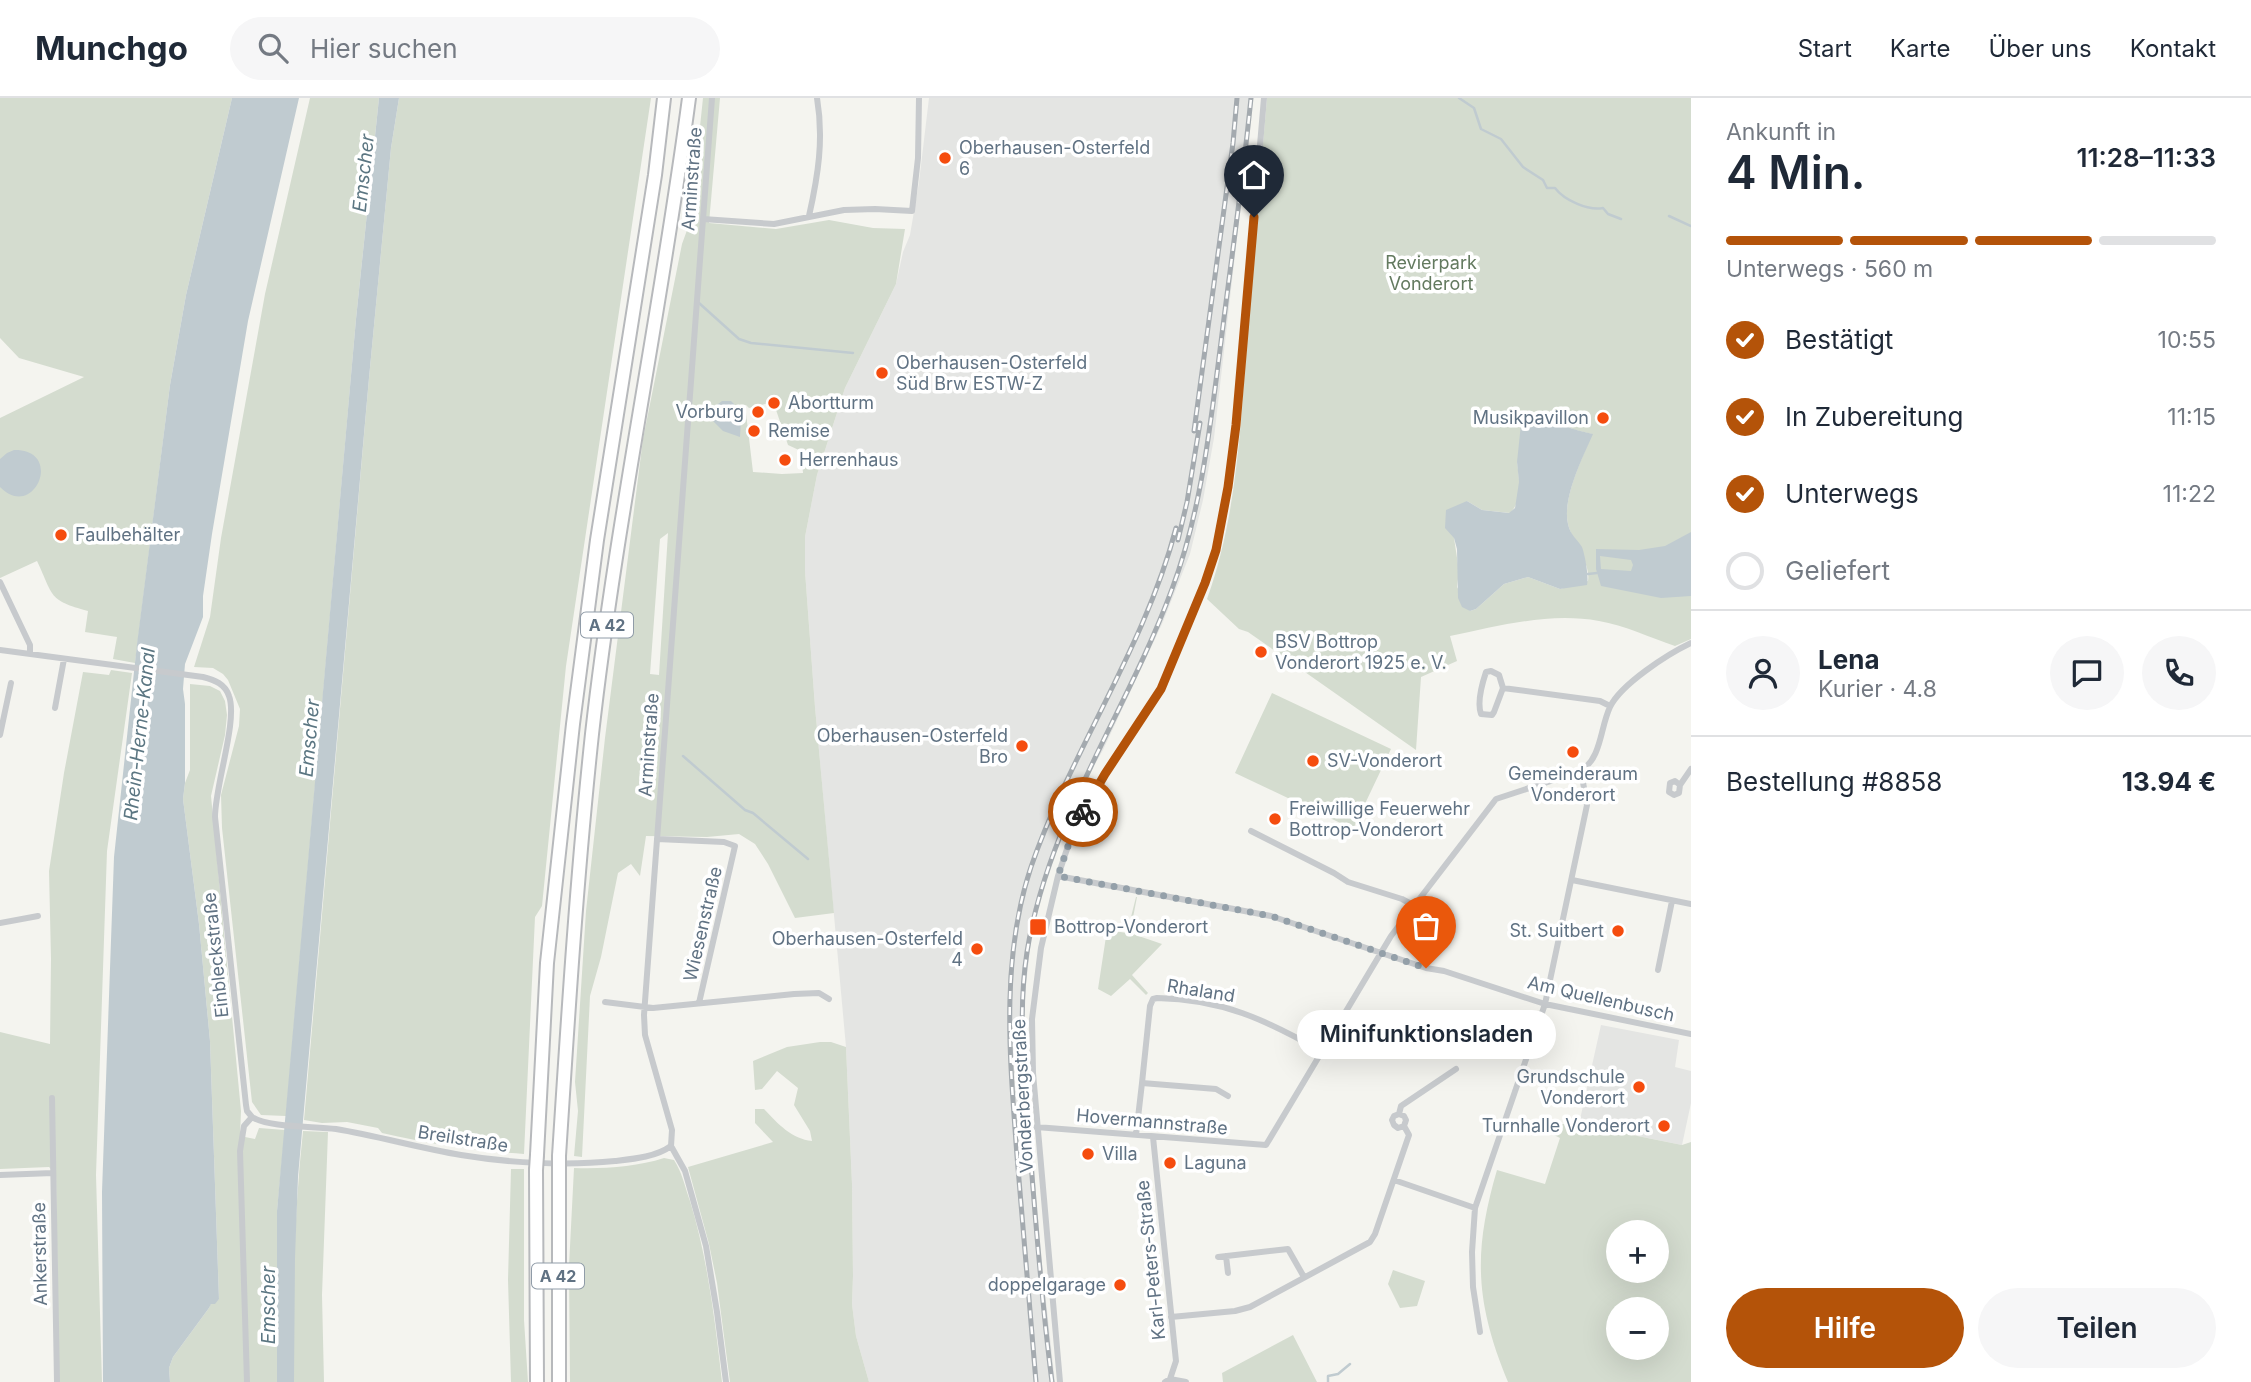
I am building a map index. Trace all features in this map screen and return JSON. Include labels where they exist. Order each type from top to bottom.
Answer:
[{"type":"highway","name":"A 42","points":[[537,1382],[536,1170],[547,963],[573,724],[597,540],[655,174],[664,98]]},
{"type":"highway","name":"A 42","points":[[559,1382],[559,1163],[571,966],[592,733],[618,543],[680,168],[689,98]]},
{"type":"street","name":"Arminstraße","points":[[712,98],[645,1035],[672,1130],[671,1146],[685,1171],[706,1246],[718,1312],[726,1382]]},
{"type":"street","points":[[809,216],[820,153],[821,129],[817,98]]},
{"type":"street","points":[[703,219],[774,224],[858,209],[912,211],[918,158],[919,98]]},
{"type":"street","name":"Vonderbergstraße","points":[[1060,1382],[1036,1127],[1032,1019],[1041,947],[1058,876],[1074,828],[1105,774],[1161,689],[1210,569],[1221,528],[1238,405],[1264,98]]},
{"type":"street","points":[[0,582],[30,645],[30,654]]},
{"type":"street","points":[[1321,1051],[1380,953],[1413,905],[1496,799],[1589,766],[1597,750],[1610,706],[1627,687],[1680,648],[1691,643]]},
{"type":"street","name":"Einbleckstraße","points":[[0,650],[211,679],[228,692],[232,716],[215,817],[246,1105],[252,1117]]},
{"type":"street","points":[[55,708],[64,659]]},
{"type":"street","points":[[1497,672],[1503,688],[1492,715],[1481,714],[1479,708],[1486,673],[1497,672]]},
{"type":"street","points":[[0,735],[11,682]]},
{"type":"street","points":[[1503,688],[1601,701],[1610,706]]},
{"type":"street","points":[[1680,785],[1691,769]]},
{"type":"street","points":[[1480,1332],[1473,1287],[1475,1208],[1545,1004],[1587,805],[1581,771]]},
{"type":"street","points":[[1251,831],[1334,873],[1348,883],[1402,899],[1413,905]]},
{"type":"street","name":"Wiesenstraße","points":[[657,839],[724,842],[735,845],[699,1003]]},
{"type":"street","name":"Am Quellenbusch","points":[[1058,876],[1271,916],[1426,968],[1444,971],[1545,1004],[1691,1034]]},
{"type":"street","points":[[1572,880],[1691,904]]},
{"type":"street","points":[[1658,970],[1672,901]]},
{"type":"street","points":[[0,923],[38,916]]},
{"type":"street","points":[[605,1002],[645,1008],[810,993],[819,993],[829,999]]},
{"type":"street","name":"Rhaland","points":[[1136,1135],[1150,1006],[1153,999],[1220,1004],[1277,1026],[1321,1051]]},
{"type":"street","name":"Hovermannstraße","points":[[1036,1127],[1266,1145],[1321,1051]]},
{"type":"street","points":[[1404,1126],[1398,1128],[1392,1123],[1401,1106],[1456,1069]]},
{"type":"street","points":[[1142,1083],[1216,1089],[1228,1097]]},
{"type":"street","name":"Ankerstraße","points":[[52,1098],[57,1382]]},
{"type":"street","points":[[1171,1317],[1250,1307],[1370,1242],[1409,1135],[1404,1126],[1405,1118],[1399,1114]]},
{"type":"street","points":[[247,1382],[240,1151],[244,1126],[252,1117]]},
{"type":"street","name":"Breilstraße","points":[[252,1117],[260,1121],[315,1127],[459,1154],[518,1161],[599,1163],[654,1154],[671,1146]]},
{"type":"street","name":"Karl-Peters-Straße","points":[[1153,1137],[1176,1361],[1167,1380]]},
{"type":"street","points":[[0,1175],[53,1173]]},
{"type":"street","points":[[1394,1180],[1475,1208]]},
{"type":"street","points":[[1218,1257],[1288,1250],[1304,1277]]},
{"type":"street","points":[[1226,1256],[1228,1273]]},
{"type":"street","points":[[1167,1380],[1186,1382]]},
{"type":"shaded area","points":[[929,98],[1253,98],[1214,438],[1190,554],[1162,624],[1103,750],[1083,785],[1047,868],[1033,921],[1024,1004],[1025,1040],[1039,1238],[1055,1382],[869,1382],[856,1336],[852,1304],[852,1184],[846,1047],[815,707],[805,537],[817,475],[845,388],[896,284],[910,235]]},
{"type":"shaded area","name":"Grundschule Vonderort","points":[[1601,1025],[1679,1040],[1675,1067],[1691,1071],[1691,1103],[1682,1145],[1579,1124]]},
{"type":"green space","points":[[0,98],[232,98],[186,295],[170,385],[135,663],[113,659],[117,637],[85,632],[88,611],[59,600],[50,590],[37,561],[0,578],[0,418],[84,377],[19,358],[0,338]]},
{"type":"green space","points":[[310,98],[379,98],[356,319],[286,1116],[261,1115],[252,1102],[222,828],[221,795],[239,726],[240,709],[223,674],[213,668],[194,667],[210,617],[221,538],[265,294]]},
{"type":"green space","points":[[399,98],[651,98],[566,666],[542,906],[535,917],[524,1154],[417,1140],[347,1122],[322,1123],[304,1120],[369,378],[391,148]]},
{"type":"green space","points":[[703,98],[720,98],[709,223],[776,229],[829,220],[873,228],[905,229],[896,284],[845,388],[817,475],[805,537],[815,707],[834,913],[795,918],[755,844],[739,834],[707,837],[646,836],[640,876],[631,864],[618,873],[590,996],[582,1157],[574,1156],[578,1111],[575,1082],[586,911],[605,738],[643,439],[682,244],[690,222]],"holes":[[[774,399],[778,403],[775,407],[788,445],[801,451],[803,473],[753,472],[746,413],[742,412],[741,406],[746,405],[749,408]],[[668,533],[659,675],[650,674],[660,539]]]},
{"type":"green space","name":"Revierpark Vonderort","points":[[1267,98],[1691,98],[1691,639],[1675,646],[1608,623],[1561,618],[1524,621],[1450,636],[1457,661],[1421,677],[1416,750],[1248,632],[1239,629],[1207,599],[1225,535],[1236,470]],"holes":[[[1561,423],[1592,434],[1574,478],[1567,514],[1570,531],[1587,567],[1588,581],[1560,589],[1528,577],[1504,584],[1476,609],[1470,611],[1457,587],[1459,571],[1454,538],[1467,501],[1482,510],[1510,513],[1518,496],[1517,462]]]},
{"type":"green space","points":[[111,670],[132,673],[107,851],[96,1175],[102,1382],[59,1382],[56,1174],[49,1167],[0,1169],[0,1032],[50,1044],[49,871],[64,773],[83,672],[109,675]]},
{"type":"green space","points":[[190,684],[210,686],[220,691],[227,715],[211,796],[241,1111],[240,1136],[255,1139],[259,1128],[285,1130],[277,1211],[277,1382],[170,1382],[169,1368],[173,1357],[211,1303],[219,1299],[210,1041],[183,799],[190,770]]},
{"type":"green space","name":"SV-Vonderort","points":[[1272,693],[1391,749],[1353,829],[1235,773]]},
{"type":"green space","points":[[1136,897],[1130,933],[1162,944],[1132,975],[1148,993],[1146,995],[1130,979],[1111,996],[1098,989],[1107,930],[1127,933]]},
{"type":"green space","points":[[820,1042],[846,1047],[852,1184],[852,1304],[856,1336],[869,1382],[730,1382],[717,1283],[688,1167],[773,1142],[755,1123],[755,1109],[764,1109],[792,1134],[812,1141],[810,1131],[794,1105],[798,1088],[777,1071],[762,1089],[755,1090],[753,1061],[787,1047]]},
{"type":"green space","points":[[1578,1124],[1682,1145],[1691,1142],[1691,1382],[1508,1382],[1489,1327],[1481,1277],[1481,1252],[1489,1199],[1497,1170],[1545,1184],[1560,1138],[1554,1135],[1557,1125]]},
{"type":"green space","points":[[303,1131],[328,1132],[322,1295],[324,1382],[294,1382],[294,1257]]},
{"type":"green space","points":[[664,1158],[674,1160],[677,1165],[702,1246],[722,1382],[570,1382],[569,1266],[574,1168],[619,1167]]},
{"type":"green space","points":[[511,1169],[524,1169],[524,1320],[528,1382],[511,1382],[508,1280]]},
{"type":"green space","points":[[1393,1270],[1425,1281],[1417,1306],[1400,1308],[1388,1284]]},
{"type":"green space","points":[[1293,1335],[1317,1382],[1223,1382],[1222,1373]]},
{"type":"water","name":"Rhein-Herne-Kanal","points":[[232,98],[299,98],[248,321],[212,534],[203,596],[203,617],[185,664],[183,689],[183,799],[210,1041],[219,1299],[215,1304],[211,1304],[173,1357],[169,1368],[170,1382],[103,1382],[102,1192],[114,857],[137,644],[170,385],[186,295]]},
{"type":"water","points":[[379,98],[399,98],[391,148],[369,378],[298,1177],[294,1382],[277,1382],[277,1211],[356,319]]},
{"type":"water","points":[[722,401],[731,401],[734,404],[734,411],[741,420],[740,437],[723,431],[713,421],[713,408]]},
{"type":"water","points":[[1535,418],[1593,434],[1574,478],[1567,514],[1570,531],[1583,551],[1587,585],[1560,589],[1528,577],[1504,584],[1476,609],[1470,611],[1462,607],[1458,598],[1457,549],[1454,538],[1445,528],[1446,510],[1467,501],[1482,510],[1509,513],[1515,508],[1519,482],[1517,462],[1521,424]]},
{"type":"water","points":[[14,450],[29,453],[38,460],[41,470],[39,481],[33,490],[24,496],[12,495],[0,487],[0,459]]},
{"type":"water","points":[[1691,532],[1691,596],[1661,598],[1601,586],[1596,569],[1596,549],[1639,550],[1665,546]],"holes":[[[1600,556],[1631,560],[1631,571],[1601,569]]]},
{"type":"waterway","points":[[1459,98],[1474,108],[1481,129],[1501,139],[1523,167],[1543,180],[1547,188],[1555,188],[1577,204],[1603,208],[1608,214],[1621,219]]},
{"type":"waterway","points":[[1669,216],[1691,226]]},
{"type":"waterway","points":[[699,303],[739,339],[751,343],[853,353]]},
{"type":"waterway","points":[[1588,574],[1597,573]]},
{"type":"waterway","points":[[683,756],[745,810],[753,813],[808,859]]},
{"type":"waterway","points":[[1328,1382],[1328,1376],[1338,1374],[1350,1364]]},
{"type":"railway","points":[[1194,431],[1237,98]]},
{"type":"railway","points":[[1052,1382],[1024,1076],[1022,1026],[1027,952],[1037,904],[1052,857],[1090,767],[1154,634],[1172,589],[1191,528],[1209,436],[1251,98]]},
{"type":"railway","points":[[1178,540],[1200,423]]},
{"type":"railway","points":[[1036,1382],[1010,1047],[1011,974],[1015,938],[1021,902],[1047,824],[1146,615],[1176,528]]},
{"type":"way so far","points":[[1083,812],[1074,828],[1058,876],[1271,916],[1426,968]]},
{"type":"place","name":"Oberhausen-Osterfeld 6","points":[[945,158]]},
{"type":"place","name":"Oberhausen-Osterfeld Süd Brw ESTW-Z","points":[[882,373]]},
{"type":"place","name":"Abortturm","points":[[774,403]]},
{"type":"place","name":"Vorburg","points":[[758,412]]},
{"type":"place","name":"Musikpavillon","points":[[1603,418]]},
{"type":"place","name":"Remise","points":[[754,431]]},
{"type":"place","name":"Herrenhaus","points":[[785,460]]},
{"type":"place","name":"Faulbehälter","points":[[61,535]]},
{"type":"place","name":"BSV Bottrop Vonderort 1925 e. V.","points":[[1261,652]]},
{"type":"place","name":"Oberhausen-Osterfeld Bro","points":[[1022,746]]},
{"type":"place","name":"Gemeinderaum Vonderort","points":[[1573,752]]},
{"type":"place","name":"SV-Vonderort","points":[[1313,761]]},
{"type":"place","name":"Freiwillige Feuerwehr Bottrop-Vonderort","points":[[1275,819]]},
{"type":"place","name":"Bottrop-Vonderort","points":[[1038,927]]},
{"type":"place","name":"St. Suitbert","points":[[1618,931]]},
{"type":"place","name":"Oberhausen-Osterfeld 4","points":[[977,949]]},
{"type":"place","name":"Minifunktionsladen","points":[[1426,968]]},
{"type":"place","name":"Grundschule Vonderort","points":[[1639,1087]]},
{"type":"place","name":"Turnhalle Vonderort","points":[[1664,1126]]},
{"type":"place","name":"Villa","points":[[1088,1154]]},
{"type":"place","name":"Laguna","points":[[1170,1163]]},
{"type":"place","name":"doppelgarage","points":[[1120,1285]]},
{"type":"route","points":[[1083,812],[1161,689],[1216,550],[1236,425],[1254,217]]},
{"type":"water label","name":"Emscher","points":[[363,173]]},
{"type":"water label","name":"Emscher","points":[[309,738]]},
{"type":"water label","name":"Emscher","points":[[268,1305]]}]
